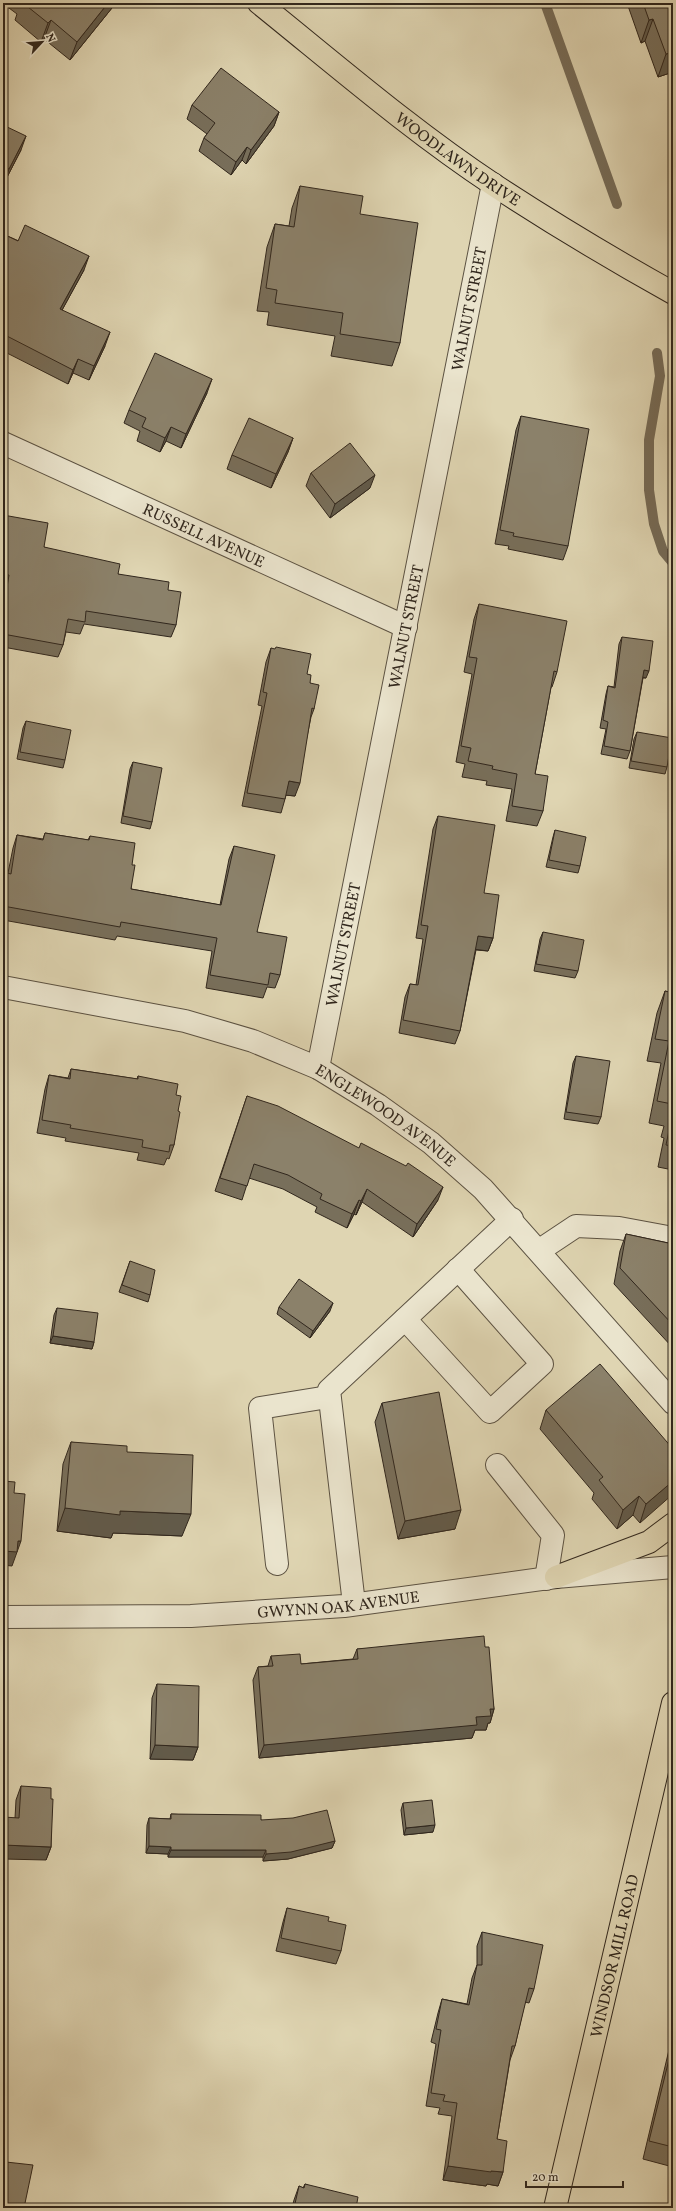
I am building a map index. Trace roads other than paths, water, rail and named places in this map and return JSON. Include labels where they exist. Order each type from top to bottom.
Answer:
[{"type":"main road","name":"WOODLAWN DRIVE","points":[[259,3],[391,110],[493,184],[614,260],[673,293]]},
{"type":"main road","points":[[551,1578],[649,1542],[673,1524]]},
{"type":"main road","name":"WINDSOR MILL ROAD","points":[[555,2208],[670,1726],[673,1703]]},
{"type":"street","name":"WALNUT STREET","points":[[318,1068],[493,184]]},
{"type":"street","name":"RUSSELL AVENUE","points":[[3,443],[406,627]]},
{"type":"street","name":"ENGLEWOOD AVENUE","points":[[3,987],[185,1021],[252,1041],[318,1068],[378,1105],[431,1143],[483,1189],[540,1250],[673,1403]]},
{"type":"street","points":[[354,1604],[328,1397],[329,1390],[512,1219]]},
{"type":"street","points":[[540,1250],[576,1226],[619,1228],[673,1238]]},
{"type":"street","points":[[405,1319],[490,1412],[542,1364],[458,1269]]},
{"type":"street","points":[[277,1564],[260,1408],[328,1397]]},
{"type":"street","points":[[497,1465],[552,1535],[551,1578]]},
{"type":"street","name":"GWYNN OAK AVENUE","points":[[3,1617],[191,1616],[354,1604],[551,1578],[673,1567]]},
{"type":"waterway","points":[[545,3],[617,204]]},
{"type":"waterway","points":[[657,353],[660,376],[649,440],[649,490],[654,524],[663,551],[673,563]]}]
